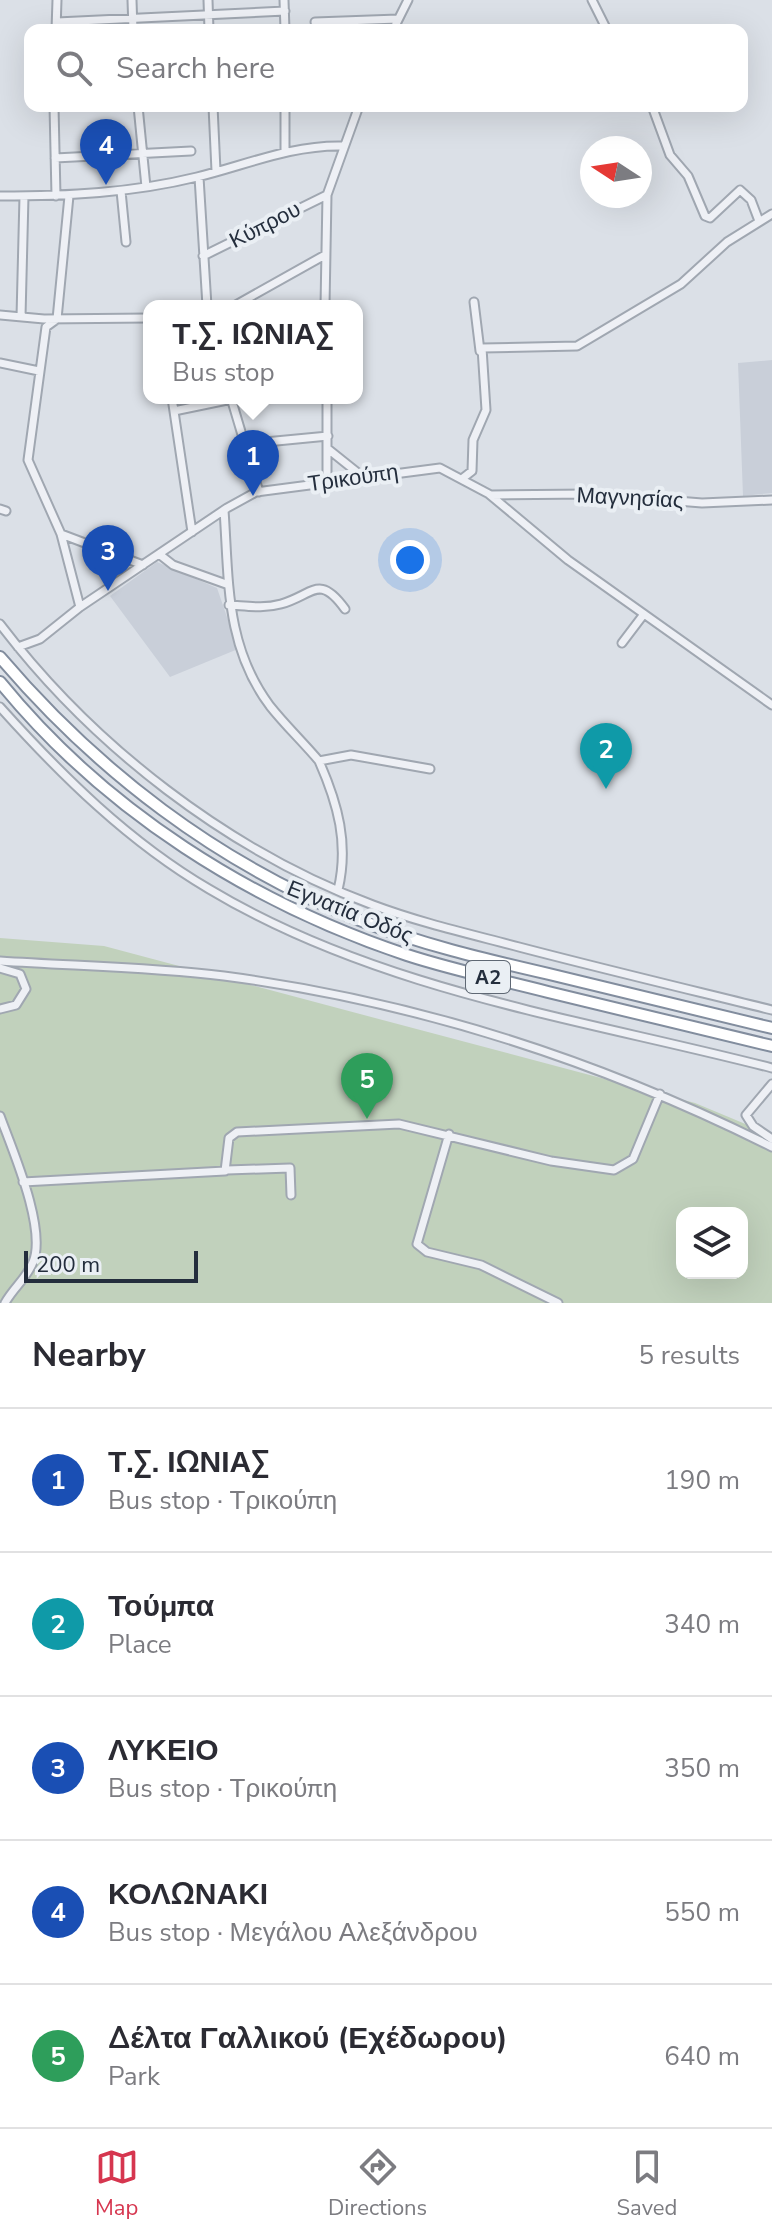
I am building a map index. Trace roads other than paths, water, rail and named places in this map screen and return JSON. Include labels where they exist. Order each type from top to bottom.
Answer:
[{"type":"highway","name":"Εγνατία Οδός","points":[[0,657],[57,720],[120,777],[193,833],[298,893],[385,929],[446,949],[772,1028]]},
{"type":"highway","name":"Εγνατία Οδός","points":[[0,682],[52,739],[150,823],[217,869],[286,907],[378,945],[442,966],[772,1046]]},
{"type":"street","points":[[56,24],[57,0]]},
{"type":"street","points":[[132,0],[133,24]]},
{"type":"street","points":[[208,0],[209,24]]},
{"type":"street","points":[[284,0],[285,24]]},
{"type":"street","points":[[396,24],[408,0]]},
{"type":"street","points":[[592,0],[604,24]]},
{"type":"street","points":[[78,24],[285,11]]},
{"type":"street","points":[[315,22],[398,19]]},
{"type":"street","points":[[54,112],[56,196]]},
{"type":"street","points":[[139,112],[146,187]]},
{"type":"street","points":[[213,112],[216,171]]},
{"type":"street","points":[[285,112],[285,151]]},
{"type":"street","points":[[325,300],[327,195],[356,112]]},
{"type":"street","points":[[654,112],[670,155],[688,176],[705,216],[710,218],[717,214],[740,190],[751,200],[759,221]]},
{"type":"street","points":[[0,196],[69,196],[121,191],[199,177],[285,151],[342,146]]},
{"type":"street","points":[[55,158],[191,151]]},
{"type":"street","points":[[199,177],[207,300]]},
{"type":"street","points":[[121,191],[126,242]]},
{"type":"street","name":"Κύπρου","points":[[203,256],[327,195]]},
{"type":"street","points":[[21,317],[24,196]]},
{"type":"street","points":[[57,319],[69,196]]},
{"type":"street","points":[[480,351],[484,347],[577,346],[681,284],[714,252],[772,214]]},
{"type":"street","points":[[245,300],[325,255]]},
{"type":"street","points":[[463,478],[472,471],[473,440],[486,414],[474,302]]},
{"type":"street","points":[[0,315],[45,323],[57,319],[143,318]]},
{"type":"street","points":[[45,323],[28,460],[61,534],[80,607]]},
{"type":"street","points":[[0,363],[39,371]]},
{"type":"street","points":[[173,404],[192,532]]},
{"type":"street","points":[[174,411],[205,404]]},
{"type":"street","points":[[234,404],[259,492]]},
{"type":"street","points":[[327,404],[327,482]]},
{"type":"street","points":[[245,444],[328,436]]},
{"type":"street","points":[[328,449],[363,477]]},
{"type":"street","name":"Τρικούπη","points":[[18,647],[40,639],[80,607],[224,510],[259,492],[430,467],[448,470],[489,494],[568,560],[772,705]]},
{"type":"street","name":"Μαγνησίας","points":[[489,494],[590,494],[702,503],[772,500]]},
{"type":"street","points":[[224,510],[229,605],[247,663],[261,692],[319,761],[338,810],[343,842],[338,890]]},
{"type":"street","points":[[61,534],[143,565]]},
{"type":"street","points":[[159,554],[169,564],[226,584]]},
{"type":"street","points":[[229,605],[269,607],[321,588],[332,592],[345,609]]},
{"type":"street","points":[[622,643],[644,614]]},
{"type":"street","points":[[0,624],[65,700],[131,761],[251,844],[338,890],[448,928],[772,1010]]},
{"type":"street","points":[[0,707],[87,798],[157,855],[207,889],[290,933],[404,975],[772,1068]]},
{"type":"street","points":[[319,761],[351,755],[430,769]]},
{"type":"street","points":[[0,961],[176,971],[315,991],[545,1050],[660,1094],[772,1147]]},
{"type":"street","points":[[0,968],[20,974],[26,989],[16,1005],[0,1009]]},
{"type":"street","points":[[729,1125],[746,1115],[772,1084]]},
{"type":"street","points":[[227,1170],[229,1138],[237,1132],[379,1124],[449,1134],[551,1161],[614,1170],[633,1159],[660,1094]]},
{"type":"street","points":[[746,1115],[753,1126],[772,1139]]},
{"type":"street","points":[[0,1116],[23,1182],[36,1254],[27,1275],[5,1303]]},
{"type":"street","points":[[449,1134],[417,1244],[427,1252],[481,1265],[558,1303]]},
{"type":"street","points":[[23,1182],[290,1168],[291,1195]]},
{"type":"place","name":"ΚΟΛΩΝΑΚΙ","points":[[106,185]]},
{"type":"place","name":"Τ.Σ. ΙΩΝΙΑΣ","points":[[253,496]]},
{"type":"place","name":"ΛΥΚΕΙΟ","points":[[108,591]]},
{"type":"place","name":"Τούμπα","points":[[606,789]]},
{"type":"place","name":"Δέλτα Γαλλικού (Εχέδωρου)","points":[[367,1119]]}]
